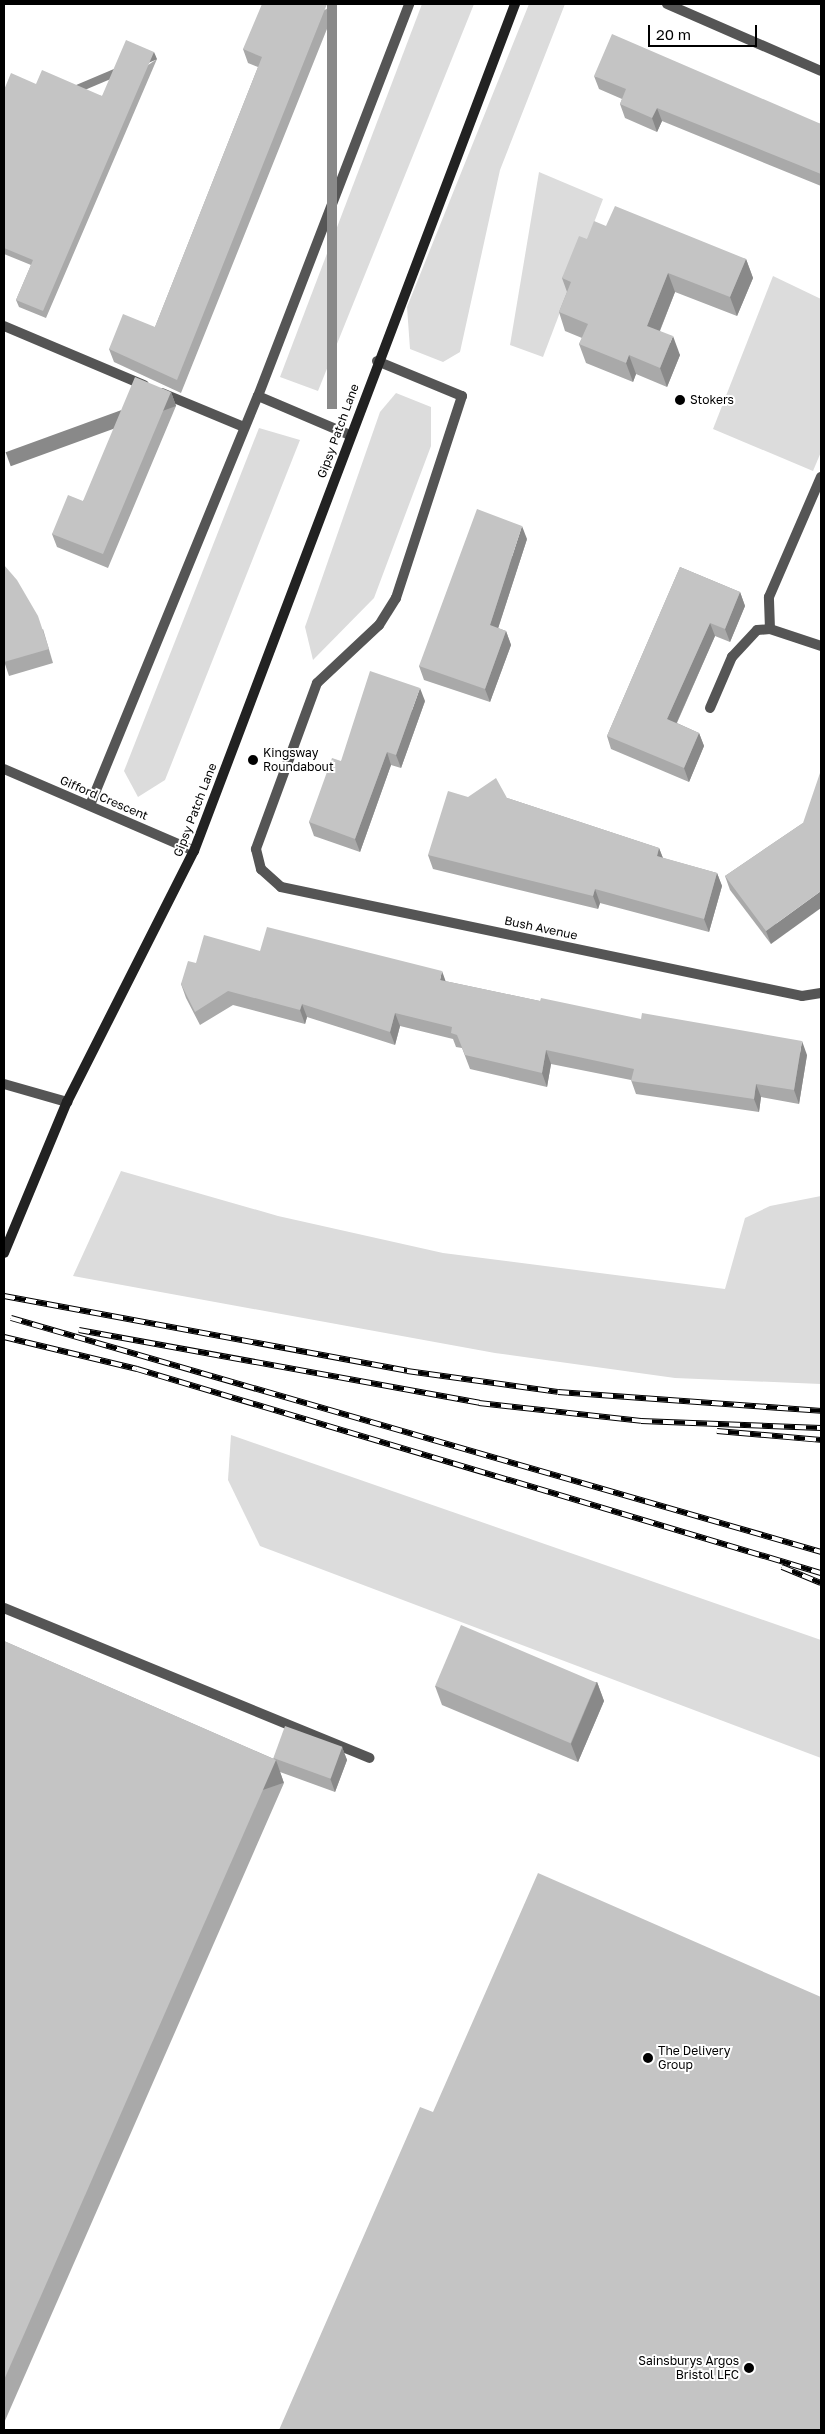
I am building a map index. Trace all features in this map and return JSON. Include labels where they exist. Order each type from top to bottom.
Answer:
[{"type":"main road","name":"Gipsy Patch Lane","points":[[4,1253],[67,1102],[194,851],[377,361],[515,4]]},
{"type":"street","points":[[90,805],[258,396],[409,4]]},
{"type":"street","points":[[667,4],[821,71]]},
{"type":"street","points":[[4,326],[244,427]]},
{"type":"street","name":"Bush Avenue","points":[[377,361],[462,396],[396,598],[379,624],[317,683],[256,849],[261,869],[281,887],[802,996],[821,993]]},
{"type":"street","points":[[258,396],[350,435]]},
{"type":"street","points":[[770,629],[768,597],[821,477]]},
{"type":"street","points":[[710,708],[744,641],[757,630],[770,629],[821,646]]},
{"type":"street","name":"Gifford Crescent","points":[[4,769],[194,851]]},
{"type":"street","points":[[4,1084],[67,1102]]},
{"type":"street","points":[[4,1608],[370,1758]]},
{"type":"shaded area","points":[[422,4],[474,4],[318,391],[280,377]]},
{"type":"shaded area","points":[[529,4],[565,4],[500,170],[460,352],[443,362],[410,349],[407,307]]},
{"type":"shaded area","points":[[539,172],[603,199],[543,357],[510,345]]},
{"type":"shaded area","points":[[773,276],[821,299],[821,452],[813,471],[713,429]]},
{"type":"shaded area","points":[[396,393],[431,407],[431,446],[374,598],[313,660],[305,627],[380,412]]},
{"type":"shaded area","points":[[259,428],[300,440],[165,780],[138,797],[124,771]]},
{"type":"shaded area","points":[[121,1171],[278,1216],[443,1253],[725,1289],[745,1218],[770,1206],[821,1196],[821,1384],[675,1378],[495,1353],[73,1276]]},
{"type":"shaded area","points":[[231,1435],[821,1640],[821,1758],[260,1546],[228,1480]]},
{"type":"building","points":[[262,4],[327,4],[177,380],[109,349],[123,314],[155,327],[262,57],[243,49]]},
{"type":"building","points":[[612,34],[821,124],[821,174],[657,108],[652,118],[620,104],[626,89],[594,76]]},
{"type":"building","points":[[126,40],[154,52],[43,311],[16,300],[33,260],[4,248],[4,90],[11,73],[36,84],[42,70],[102,96]]},
{"type":"building","points":[[615,206],[746,259],[730,297],[668,273],[647,326],[673,336],[660,368],[629,355],[626,363],[579,344],[588,324],[559,312],[571,282],[562,278],[579,236],[587,239],[594,221],[606,226]]},
{"type":"building","points":[[135,377],[171,392],[103,554],[52,534],[68,495],[83,501]]},
{"type":"building","points":[[477,509],[522,526],[490,625],[506,631],[485,689],[419,666]]},
{"type":"building","points":[[4,565],[17,580],[38,616],[49,649],[4,662]]},
{"type":"building","points":[[680,567],[740,592],[725,629],[710,623],[667,719],[699,733],[684,768],[607,736]]},
{"type":"building","points":[[370,671],[420,688],[396,755],[387,752],[355,839],[309,822],[332,758],[341,761]]},
{"type":"building","points":[[821,770],[821,891],[766,931],[725,876],[803,823]]},
{"type":"building","points":[[496,778],[507,798],[659,848],[657,856],[717,873],[704,919],[595,889],[593,896],[428,855],[448,791],[468,797]]},
{"type":"building","points":[[267,927],[442,971],[440,980],[540,1001],[541,998],[641,1019],[642,1013],[802,1041],[794,1090],[756,1084],[754,1099],[631,1081],[634,1069],[546,1050],[542,1073],[465,1055],[457,1035],[451,1033],[452,1027],[395,1013],[390,1032],[302,1004],[300,1010],[228,991],[195,1012],[181,984],[188,961],[196,963],[204,935],[260,951]]},
{"type":"building","points":[[461,1625],[596,1682],[571,1743],[435,1686]]},
{"type":"building","points":[[4,1641],[276,1760],[4,2380]]},
{"type":"building","points":[[285,1726],[342,1747],[331,1779],[273,1758]]},
{"type":"building","points":[[538,1873],[821,1997],[821,2430],[279,2430],[420,2107],[433,2112]]},
{"type":"railway","points":[[4,1296],[407,1371],[558,1392],[821,1411]]},
{"type":"railway","points":[[11,1318],[821,1552]]},
{"type":"railway","points":[[79,1330],[479,1403],[641,1421],[821,1428]]},
{"type":"railway","points":[[4,1337],[137,1369],[821,1573]]},
{"type":"railway","points":[[717,1431],[821,1440]]},
{"type":"railway","points":[[782,1567],[821,1583]]},
{"type":"place","name":"Stokers","points":[[680,400]]},
{"type":"place","name":"Kingsway Roundabout","points":[[253,760]]},
{"type":"place","name":"The Delivery Group","points":[[648,2058]]},
{"type":"place","name":"Sainsburys Argos Bristol LFC","points":[[749,2368]]}]
